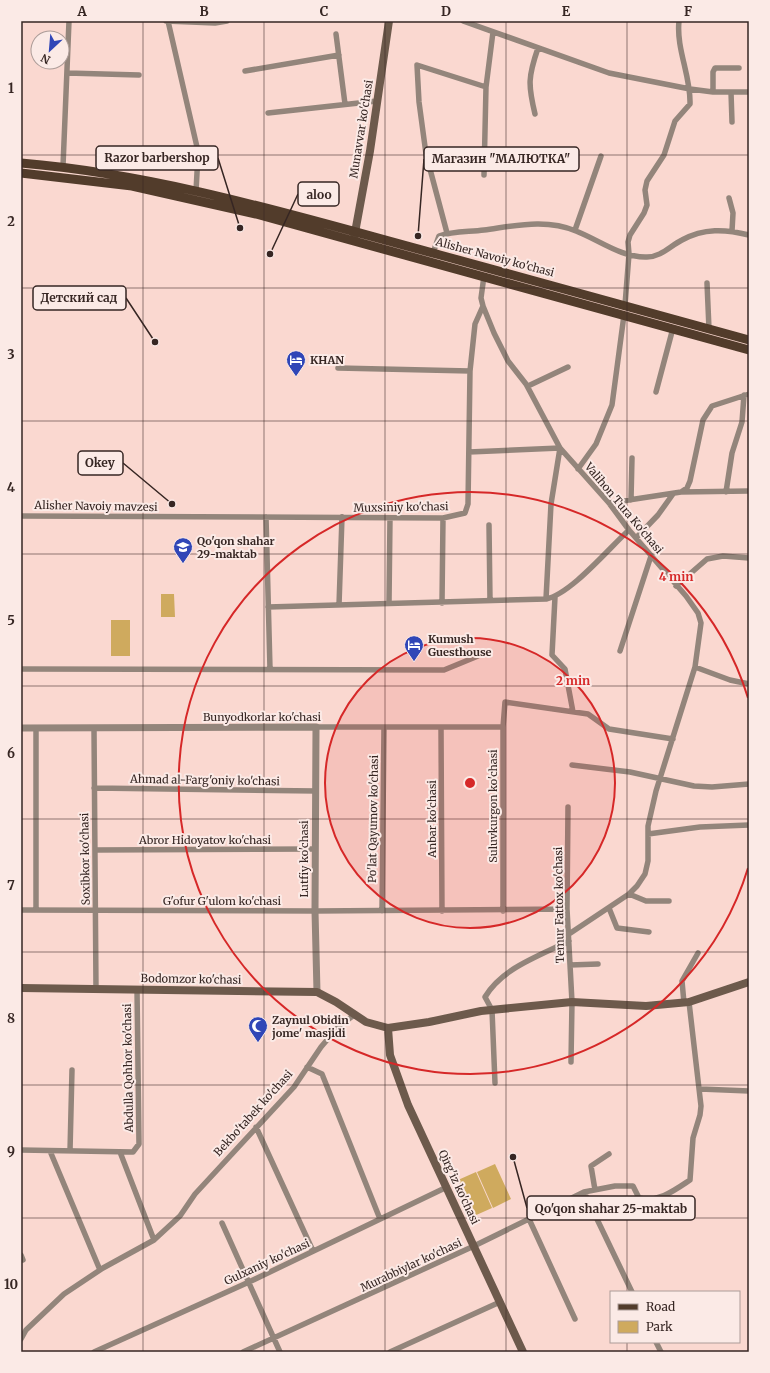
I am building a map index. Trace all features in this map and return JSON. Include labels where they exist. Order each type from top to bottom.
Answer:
[{"type":"main road","name":"Munavvar ko'chasi","points":[[354,241],[390,21]]},
{"type":"main road","name":"Alisher Navoiy ko'chasi","points":[[21,163],[63,166],[114,174],[234,199],[433,253],[624,310],[673,328],[749,350]]},
{"type":"main road","name":"Alisher Navoiy ko'chasi","points":[[21,173],[132,186],[256,214],[484,276],[709,329],[749,340]]},
{"type":"main road","points":[[354,1015],[378,1026],[388,1028],[492,1010],[572,1002],[646,1006],[686,1002],[749,982]]},
{"type":"main road","name":"Bodomzor ko'chasi","points":[[21,988],[317,992],[336,1002],[354,1015]]},
{"type":"main road","name":"Qirg'iz ko'chasi","points":[[388,1028],[390,1055],[408,1105],[523,1352]]},
{"type":"street","points":[[63,166],[69,21]]},
{"type":"street","points":[[196,191],[197,147],[167,21],[227,21]]},
{"type":"street","points":[[463,21],[609,73],[690,89],[713,92],[749,92]]},
{"type":"street","points":[[578,469],[596,444],[612,405],[624,310],[629,254],[628,242],[630,235],[644,213],[647,205],[645,190],[647,182],[664,155],[675,120],[690,104],[690,89],[681,53],[679,21]]},
{"type":"street","points":[[484,175],[486,88],[493,32]]},
{"type":"street","points":[[336,34],[345,104]]},
{"type":"street","points":[[535,114],[529,87],[532,66],[538,48]]},
{"type":"street","points":[[245,71],[339,55]]},
{"type":"street","points":[[447,233],[430,166],[419,102],[417,65],[486,88]]},
{"type":"street","points":[[713,92],[713,72],[715,68],[740,68]]},
{"type":"street","points":[[67,74],[139,75]]},
{"type":"street","points":[[731,92],[732,122]]},
{"type":"street","points":[[268,113],[377,101]]},
{"type":"street","points":[[575,230],[601,156]]},
{"type":"street","points":[[729,198],[733,213],[732,231]]},
{"type":"street","points":[[433,253],[439,236],[447,233],[483,230],[522,224],[550,224],[575,230],[616,250],[646,257],[660,254],[682,240],[706,230],[732,231],[749,235]]},
{"type":"street","name":"Valihon Tura Ko'chasi","points":[[484,276],[481,298],[483,306],[508,362],[528,386],[560,448],[609,503],[628,530],[686,596],[698,612],[701,623],[695,667],[660,779],[648,826],[648,861],[645,874],[637,886],[629,894],[569,934]]},
{"type":"street","points":[[707,283],[709,329]]},
{"type":"street","name":"Muxsiniy ko'chasi","points":[[266,517],[443,518],[465,513],[468,504],[470,371],[475,324],[483,306]]},
{"type":"street","points":[[656,392],[673,328]]},
{"type":"street","points":[[528,386],[568,367]]},
{"type":"street","points":[[338,368],[470,371]]},
{"type":"street","points":[[681,492],[687,488],[690,481],[703,420],[712,406],[747,395],[742,422],[732,453],[726,492]]},
{"type":"street","points":[[469,452],[560,448],[551,504],[546,599]]},
{"type":"street","points":[[631,500],[632,458]]},
{"type":"street","points":[[609,503],[681,492],[749,491]]},
{"type":"street","points":[[636,538],[658,515],[673,494]]},
{"type":"street","name":"Alisher Navoiy mavzesi","points":[[21,516],[266,517]]},
{"type":"street","points":[[266,517],[270,670]]},
{"type":"street","points":[[339,605],[342,517]]},
{"type":"street","points":[[389,603],[390,518]]},
{"type":"street","points":[[442,603],[443,518]]},
{"type":"street","points":[[489,525],[490,600]]},
{"type":"street","points":[[268,607],[546,599],[555,597],[568,588],[628,530]]},
{"type":"street","points":[[620,651],[651,556]]},
{"type":"street","points":[[676,586],[708,559],[723,556],[749,558]]},
{"type":"street","points":[[555,597],[552,655],[565,669],[574,712],[588,714],[609,730],[673,739]]},
{"type":"street","points":[[21,669],[444,670],[478,656]]},
{"type":"street","points":[[695,667],[730,680],[749,684]]},
{"type":"street","name":"Suluvkurgon ko'chasi","points":[[503,911],[503,727],[505,702],[574,712]]},
{"type":"street","name":"Lutfiy ko'chasi","points":[[316,727],[315,911],[317,992]]},
{"type":"street","name":"Po'lat Qayumov ko'chasi","points":[[382,911],[384,727]]},
{"type":"street","name":"Anbar ko'chasi","points":[[441,727],[442,911]]},
{"type":"street","name":"Bunyodkorlar ko'chasi","points":[[21,728],[503,727]]},
{"type":"street","points":[[36,728],[36,910]]},
{"type":"street","name":"Soxibkor ko'chasi","points":[[94,729],[96,989]]},
{"type":"street","points":[[572,765],[630,772],[694,786],[712,787],[749,784]]},
{"type":"street","name":"Ahmad al-Farg'oniy ko'chasi","points":[[94,788],[316,791]]},
{"type":"street","name":"Temur Fattox ko'chasi","points":[[568,807],[567,909],[572,1002],[571,1062]]},
{"type":"street","points":[[648,834],[700,827],[749,826]]},
{"type":"street","name":"Abror Hidoyatov ko'chasi","points":[[95,850],[315,849]]},
{"type":"street","points":[[629,894],[646,901],[669,901]]},
{"type":"street","points":[[608,908],[617,928],[649,932]]},
{"type":"street","name":"G'ofur G'ulom ko'chasi","points":[[21,910],[503,911],[567,909]]},
{"type":"street","points":[[495,1083],[492,1010],[485,997],[498,981],[524,963],[569,942]]},
{"type":"street","points":[[698,953],[682,981],[700,1089],[749,1091]]},
{"type":"street","points":[[570,965],[598,964]]},
{"type":"street","name":"Abdulla Qohhor ko'chasi","points":[[21,1150],[134,1152],[139,1144],[137,989]]},
{"type":"street","name":"Bekbo'tabek ko'chasi","points":[[21,1339],[26,1330],[64,1294],[100,1270],[154,1240],[180,1216],[195,1194],[294,1087],[321,1047],[338,1026],[354,1015]]},
{"type":"street","points":[[307,1067],[322,1074],[380,1219]]},
{"type":"street","points":[[70,1151],[72,1070]]},
{"type":"street","name":"Murabbiylar ko'chasi","points":[[243,1352],[474,1246],[584,1192],[633,1186],[639,1198],[652,1199],[671,1193],[690,1180],[692,1138],[700,1115],[700,1089]]},
{"type":"street","points":[[256,1127],[313,1251]]},
{"type":"street","points":[[50,1151],[100,1270]]},
{"type":"street","points":[[120,1152],[154,1240]]},
{"type":"street","points":[[595,1190],[591,1166],[609,1154]]},
{"type":"street","name":"Gulxaniy ko'chasi","points":[[94,1352],[249,1282],[447,1187]]},
{"type":"street","points":[[584,1192],[632,1291]]},
{"type":"street","points":[[529,1219],[575,1319]]},
{"type":"street","points":[[222,1223],[280,1352]]},
{"type":"street","points":[[390,1352],[500,1302]]},
{"type":"street","points":[[656,1343],[661,1352]]},
{"type":"green space","points":[[161,594],[174,594],[175,617],[161,617]]},
{"type":"green space","points":[[111,620],[130,620],[130,656],[111,656]]},
{"type":"green space","points":[[495,1164],[511,1199],[493,1208],[477,1172]]},
{"type":"green space","points":[[476,1172],[492,1208],[474,1216],[458,1180]]},
{"type":"place","name":"Razor barbershop","points":[[240,228]]},
{"type":"place","name":"Магазин \"МАЛЮТКА\"","points":[[418,236]]},
{"type":"place","name":"aloo","points":[[270,254]]},
{"type":"place","name":"Детский сад","points":[[155,342]]},
{"type":"place","name":"KHAN","points":[[296,377]]},
{"type":"place","name":"Okey","points":[[172,504]]},
{"type":"place","name":"Qo'qon shahar 29-maktab","points":[[183,564]]},
{"type":"place","name":"Kumush Guesthouse","points":[[414,662]]},
{"type":"place","name":"Zaynul Obidin jome' masjidi","points":[[258,1043]]},
{"type":"place","name":"Qo'qon shahar 25-maktab","points":[[513,1157]]}]
